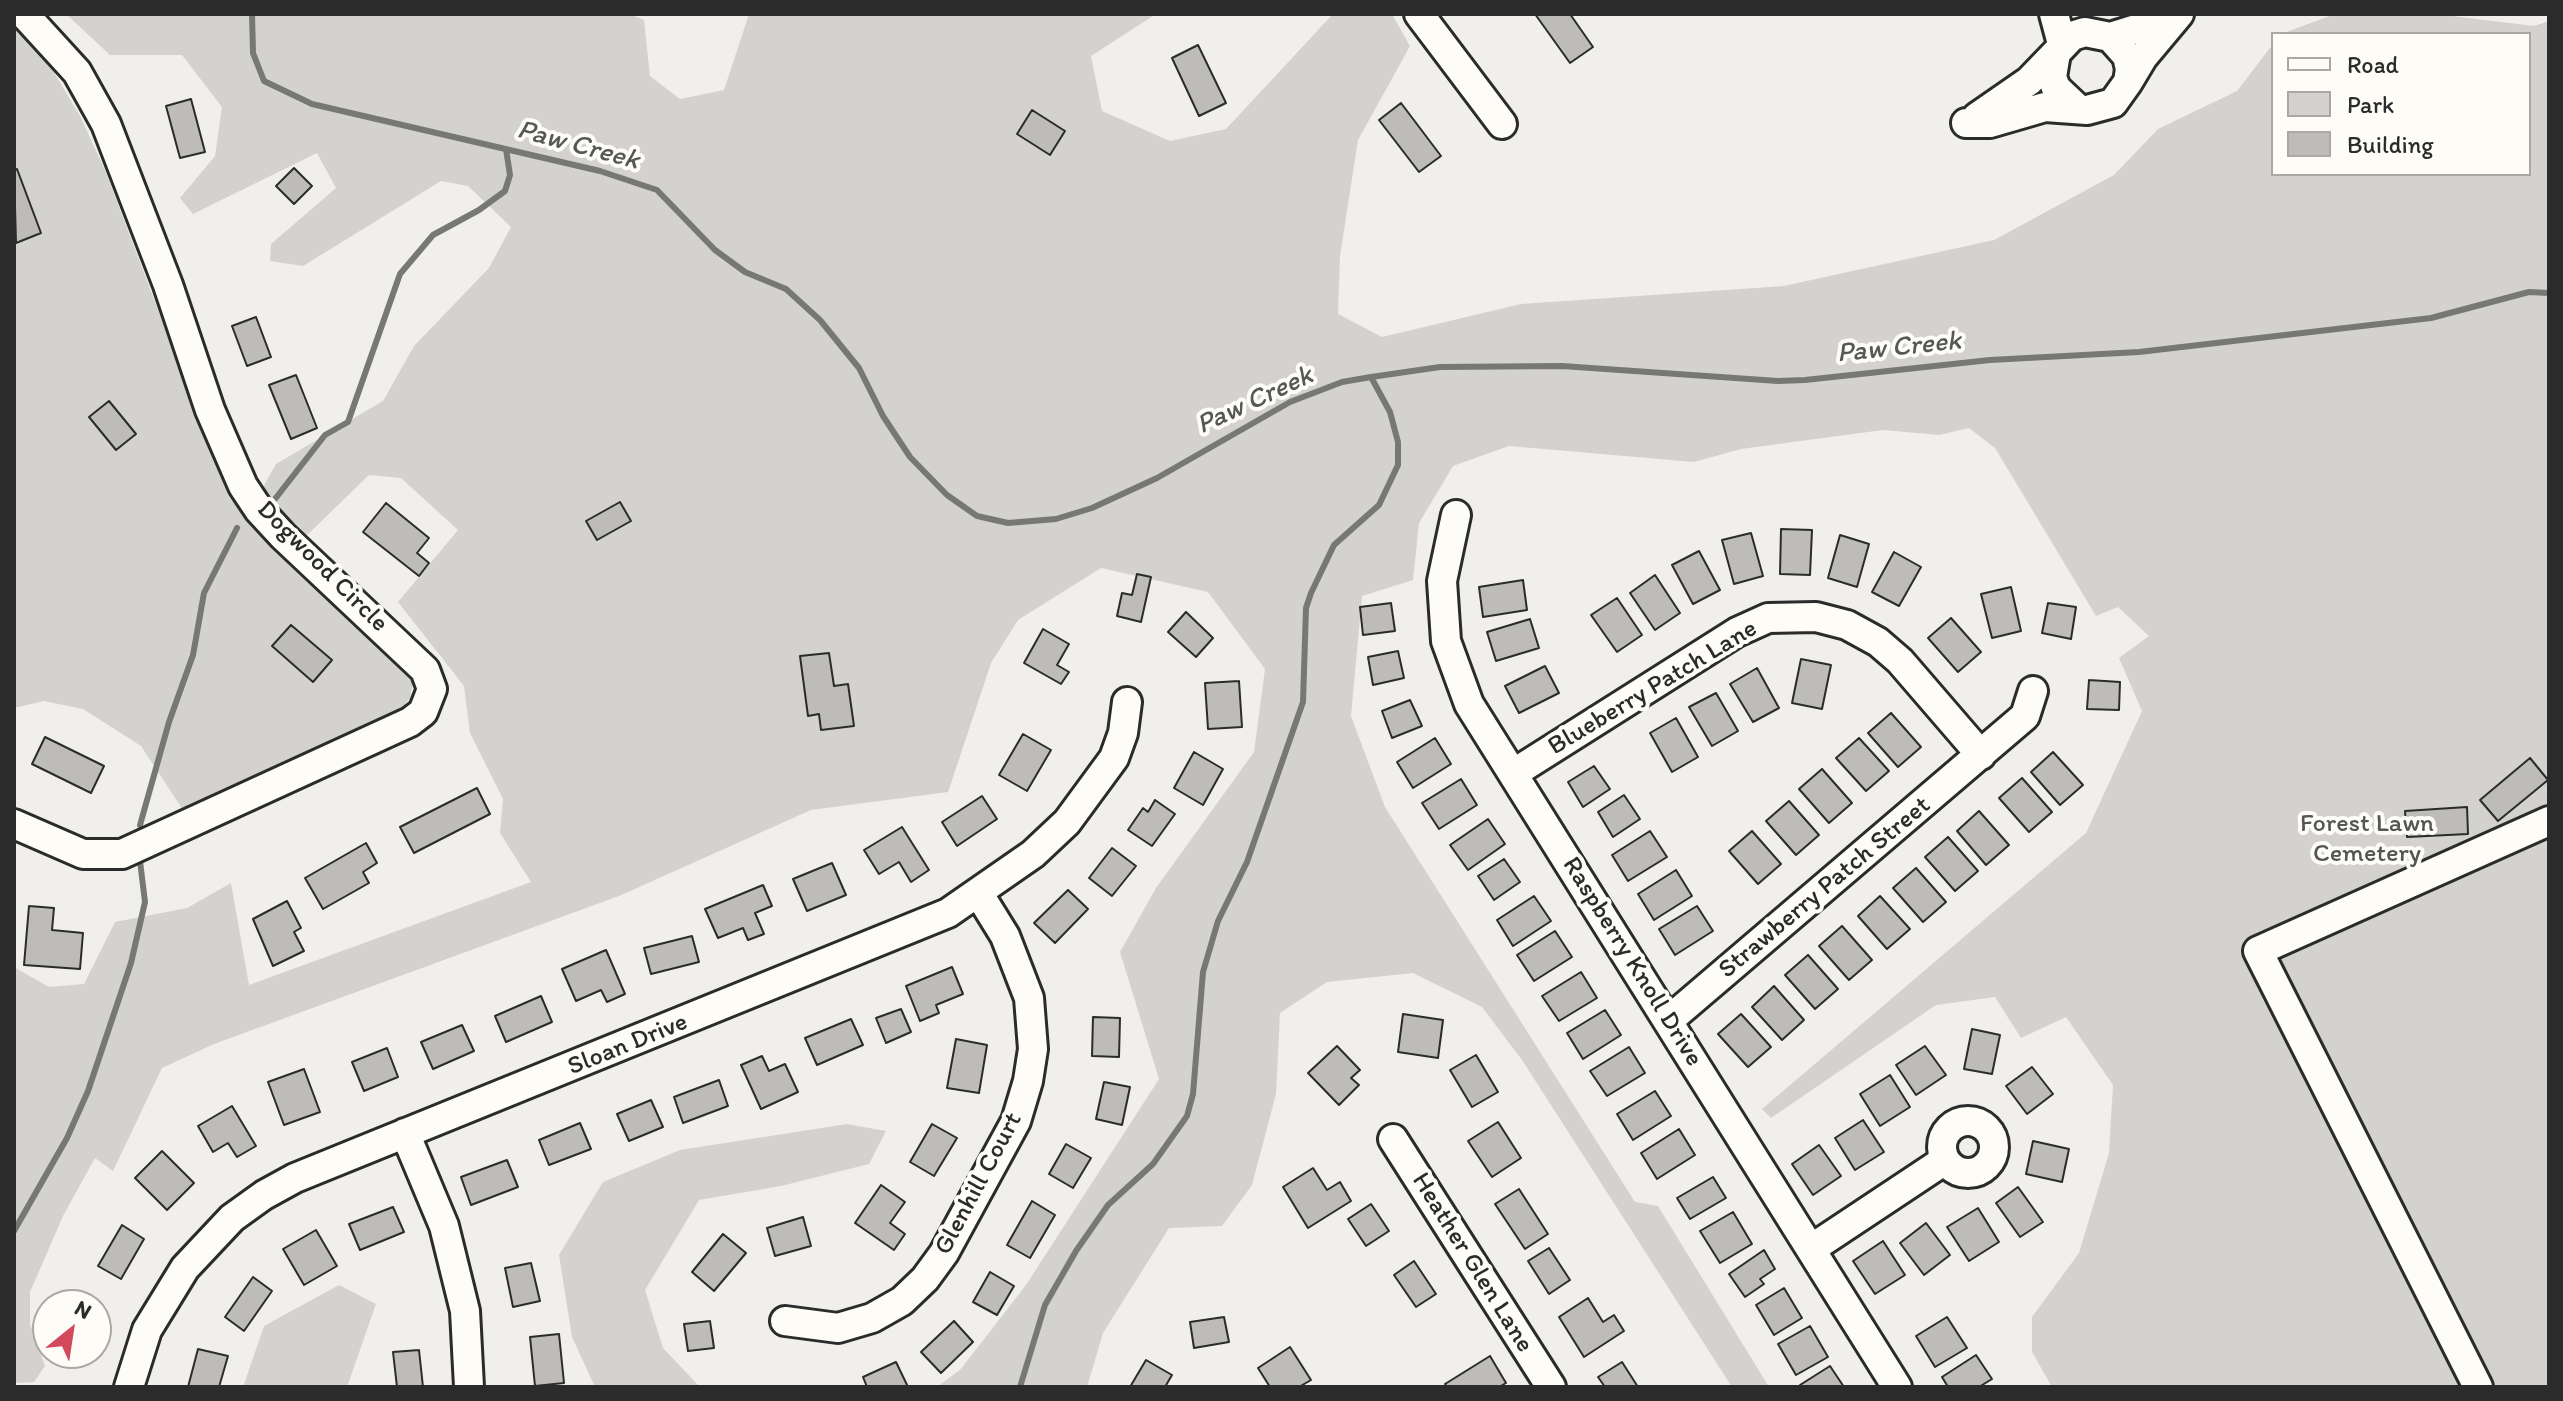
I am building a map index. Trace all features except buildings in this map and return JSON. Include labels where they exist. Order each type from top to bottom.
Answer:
[{"type":"street","name":"Dogwood Circle","points":[[14,824],[83,854],[122,854],[410,722],[423,712],[432,689],[425,670],[283,536],[259,510],[243,486],[210,410],[168,285],[106,124],[77,72],[24,14]]},
{"type":"street","points":[[1419,14],[1502,124]]},
{"type":"street","points":[[2054,14],[2059,49],[2052,77],[2056,88],[2075,106]]},
{"type":"street","points":[[2084,14],[2127,56],[2128,82]]},
{"type":"street","points":[[2157,14],[2139,28],[2107,36],[2085,32],[2059,49],[2029,81],[1966,123],[1990,123],[2045,107],[2101,109],[2113,103],[2143,57],[2179,14]]},
{"type":"street","name":"Raspberry Knoll Drive","points":[[1456,515],[1442,581],[1446,641],[1469,704],[1897,1387]]},
{"type":"street","name":"Blueberry Patch Lane","points":[[1514,773],[1737,632],[1768,618],[1816,617],[1847,625],[1878,642],[1900,661],[1981,755]]},
{"type":"street","name":"Strawberry Patch Street","points":[[1669,1020],[2025,716],[2033,691]]},
{"type":"street","name":"Sloan Drive","points":[[129,1387],[147,1330],[162,1301],[185,1268],[232,1218],[295,1178],[884,942],[948,913],[1033,854],[1097,786],[1114,758],[1123,733],[1127,702]]},
{"type":"street","points":[[2478,1387],[2258,951],[2549,821]]},
{"type":"street","name":"Glenhill Court","points":[[785,1321],[838,1328],[872,1318],[902,1301],[925,1279],[944,1253],[1016,1121],[1028,1081],[1033,1049],[1029,998],[1010,947],[979,894]]},
{"type":"street","points":[[405,1133],[444,1226],[465,1311],[469,1387]]},
{"type":"street","name":"Heather Glen Lane","points":[[1393,1139],[1551,1387]]},
{"type":"street","points":[[1811,1249],[1945,1160]]},
{"type":"green space","name":"Forest Lawn Cemetery","points":[[66,14],[629,14],[644,20],[650,76],[680,99],[724,90],[749,14],[1156,14],[1091,56],[1102,111],[1170,141],[1226,129],[1333,14],[1392,14],[1410,46],[1358,140],[1340,256],[1338,314],[1382,337],[1521,304],[1784,286],[1994,240],[2114,175],[2158,129],[2237,91],[2271,47],[2271,176],[2531,176],[2531,32],[2286,32],[2335,14],[2436,14],[2534,26],[2549,21],[2549,1387],[2052,1387],[2032,1352],[2032,1317],[2079,1253],[2109,1153],[2113,1085],[2066,1017],[2021,1038],[1995,997],[1936,1005],[1771,1118],[1762,1109],[2086,833],[2142,711],[2119,658],[2149,636],[2118,607],[2096,616],[1995,448],[1969,428],[1939,435],[1883,430],[1741,449],[1694,462],[1509,446],[1453,466],[1419,523],[1413,580],[1362,596],[1351,716],[1385,807],[1635,1202],[1658,1206],[1769,1387],[1732,1387],[1522,1060],[1482,1007],[1413,973],[1327,982],[1280,1013],[1276,1094],[1252,1185],[1222,1226],[1169,1228],[1103,1333],[1087,1387],[937,1387],[960,1370],[1026,1285],[1159,1079],[1120,952],[1156,888],[1254,752],[1265,669],[1208,592],[1101,568],[1018,620],[991,663],[948,792],[811,810],[619,896],[214,1044],[162,1068],[113,1171],[95,1158],[63,1216],[30,1292],[32,1369],[43,1369],[34,1382],[14,1383],[14,967],[49,987],[84,984],[115,922],[187,908],[231,883],[249,985],[531,882],[500,833],[503,799],[470,733],[464,686],[398,602],[458,530],[401,478],[369,475],[304,538],[262,489],[276,464],[383,401],[414,346],[489,268],[511,227],[468,186],[441,181],[303,266],[270,261],[271,244],[336,188],[317,153],[193,214],[180,198],[215,156],[222,107],[182,55],[110,55]]},
{"type":"green space","points":[[14,22],[43,54],[80,116],[105,170],[229,497],[261,536],[399,661],[413,681],[410,698],[395,715],[185,813],[141,746],[83,709],[44,701],[14,708]]},
{"type":"green space","points":[[847,1124],[886,1131],[869,1164],[781,1186],[699,1200],[645,1290],[663,1348],[700,1387],[595,1387],[572,1337],[559,1255],[603,1182],[680,1150]]},
{"type":"green space","points":[[339,1285],[376,1304],[347,1387],[243,1387],[264,1326]]},
{"type":"waterway","name":"Paw Creek","points":[[252,14],[253,53],[264,81],[312,104],[600,171],[657,190],[715,250],[745,272],[786,289],[820,320],[859,368],[883,416],[910,457],[947,495],[977,516],[1008,523],[1056,519],[1092,508],[1157,478],[1290,402],[1342,382],[1371,377],[1440,367],[1562,366],[1778,381],[1805,380],[1990,360],[2139,352],[2431,318],[2529,292],[2549,293]]},
{"type":"waterway","points":[[275,499],[325,435],[348,422],[400,274],[433,235],[479,210],[505,191],[510,175],[506,149]]},
{"type":"waterway","points":[[1020,1387],[1045,1305],[1076,1251],[1108,1205],[1153,1164],[1187,1116],[1193,1094],[1203,972],[1218,921],[1247,862],[1303,702],[1306,608],[1334,545],[1379,505],[1398,465],[1398,442],[1390,412],[1371,377]]},
{"type":"waterway","points":[[140,825],[169,722],[193,655],[204,593],[237,528]]},
{"type":"waterway","points":[[14,1231],[67,1138],[88,1091],[131,963],[145,902],[140,861]]}]
